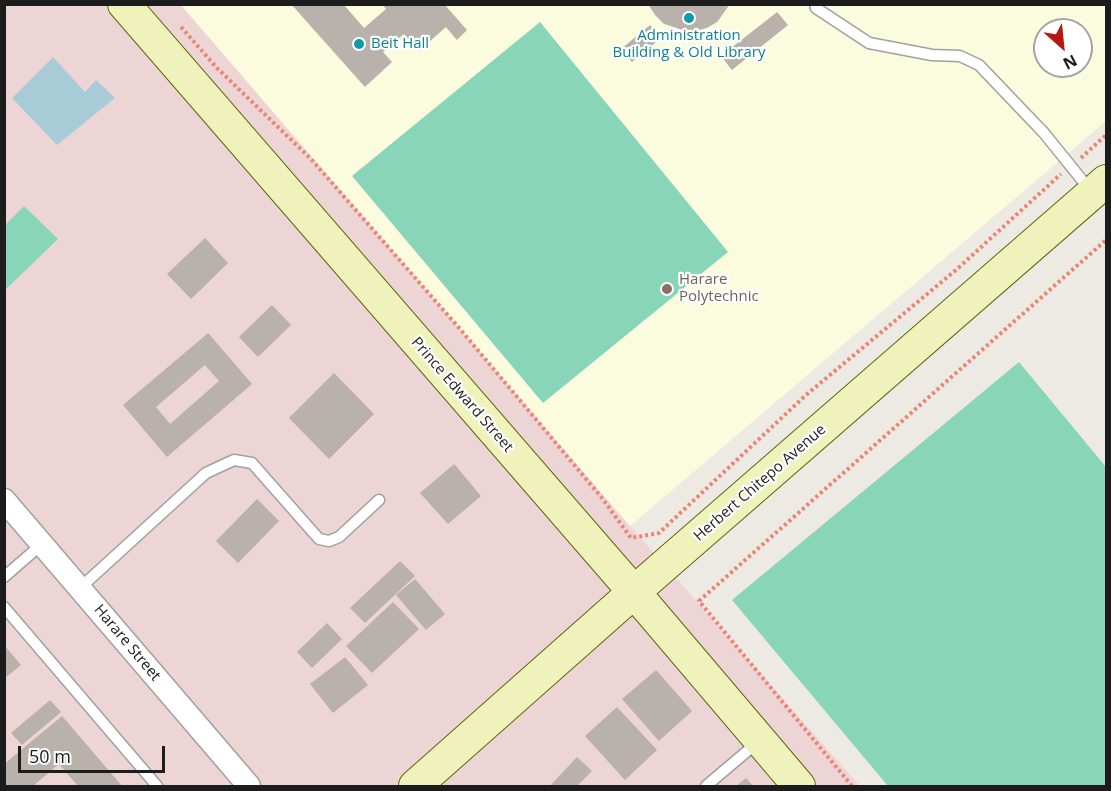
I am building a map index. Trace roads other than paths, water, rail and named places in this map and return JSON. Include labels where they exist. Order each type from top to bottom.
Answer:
[{"type":"main road","name":"Prince Edward Street","points":[[124,4],[634,592],[799,786]]},
{"type":"main road","name":"Herbert Chitepo Avenue","points":[[415,786],[634,592],[1100,188]]},
{"type":"street","name":"Harare Street","points":[[4,500],[249,786]]},
{"type":"lane","points":[[815,4],[816,8],[869,43],[932,55],[960,56],[979,65],[1044,133],[1071,166],[1100,188]]},
{"type":"lane","points":[[80,588],[206,472],[234,460],[252,463],[319,539],[329,541],[339,537],[380,500]]},
{"type":"lane","points":[[4,577],[42,544]]},
{"type":"lane","points":[[4,607],[157,786]]},
{"type":"lane","points":[[706,786],[760,741]]},
{"type":"water","points":[[53,57],[85,92],[96,80],[115,98],[57,145],[12,98]]},
{"type":"place","name":"Administration Building & Old Library","points":[[689,18]]},
{"type":"place","name":"Beit Hall","points":[[359,44]]},
{"type":"place","name":"Harare Polytechnic","points":[[667,289]]}]
